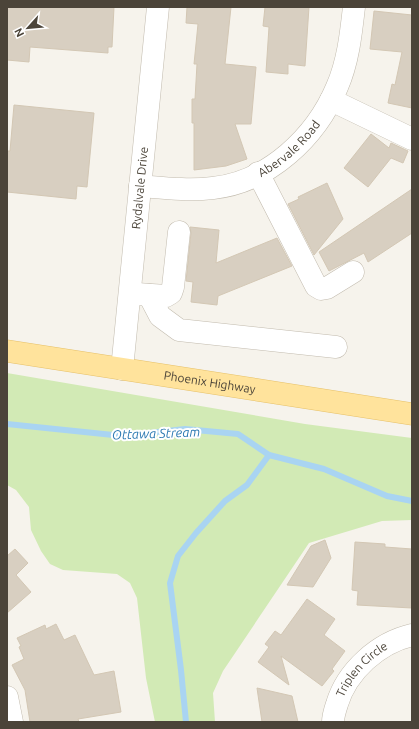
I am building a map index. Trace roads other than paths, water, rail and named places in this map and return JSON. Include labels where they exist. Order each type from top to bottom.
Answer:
[{"type":"main road","name":"Phoenix Highway","points":[[7,351],[412,414]]},
{"type":"street","name":"Rydalvale Drive","points":[[122,369],[139,294],[140,186],[158,7]]},
{"type":"street","name":"Abervale Road","points":[[140,186],[185,189],[213,188],[242,181],[276,164],[303,141],[321,118],[331,100],[347,59],[354,7]]},
{"type":"street","points":[[331,100],[412,139]]},
{"type":"street","points":[[258,173],[316,286],[321,289],[327,288],[353,272]]},
{"type":"street","points":[[139,294],[166,296],[171,293],[173,287],[179,232]]},
{"type":"street","points":[[139,294],[160,316],[179,330],[336,347]]},
{"type":"street","name":"Triplen Circle","points":[[333,722],[341,691],[358,667],[385,645],[412,635]]},
{"type":"street","points":[[7,697],[12,722]]},
{"type":"waterway","name":"Ottawa Stream","points":[[7,424],[123,436],[185,429],[238,434],[269,455],[324,469],[387,496],[412,501]]},
{"type":"waterway","points":[[186,722],[170,583],[178,556],[196,533],[225,501],[247,485],[269,455]]}]
